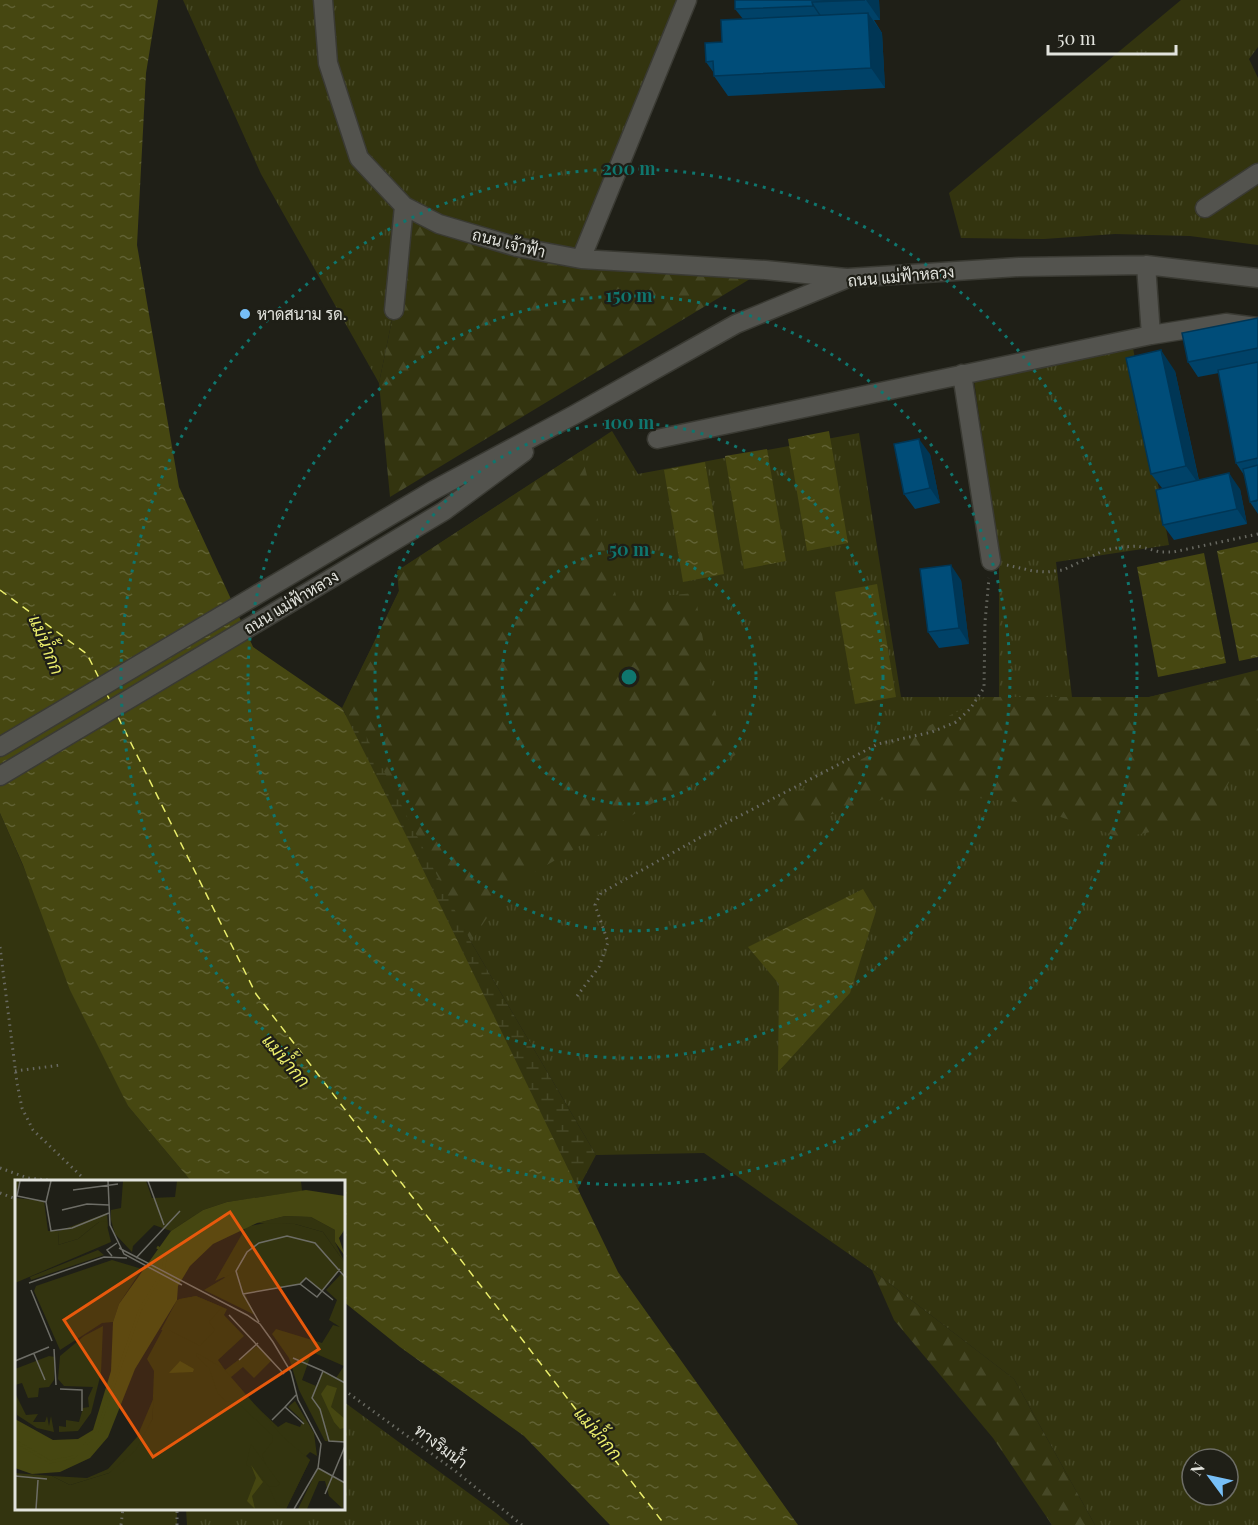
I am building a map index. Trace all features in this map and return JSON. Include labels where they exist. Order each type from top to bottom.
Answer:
[{"type":"street","name":"ถนน เจ้าฟ้า","points":[[323,0],[328,63],[359,158],[404,206],[440,224],[507,244],[581,259],[765,270],[848,278]]},
{"type":"street","points":[[581,259],[687,0]]},
{"type":"street","points":[[1205,207],[1258,173]]},
{"type":"street","points":[[394,310],[404,206]]},
{"type":"street","points":[[1146,265],[1151,335]]},
{"type":"street","name":"ถนน แม่ฟ้าหลวง","points":[[0,747],[432,491],[736,324],[848,278],[1019,267],[1146,265],[1258,278]]},
{"type":"street","points":[[657,439],[1151,335],[1227,323],[1258,327]]},
{"type":"street","points":[[962,374],[991,561]]},
{"type":"street","name":"ถนน แม่ฟ้าหลวง","points":[[0,776],[444,511],[574,415]]},
{"type":"path","points":[[577,996],[599,967],[608,942],[595,905],[601,893],[726,823],[878,744],[940,729],[956,722],[970,708],[984,688],[985,622],[991,561],[1047,572],[1063,570],[1105,550],[1138,546],[1160,552],[1173,552],[1258,534]]},
{"type":"path","points":[[0,947],[15,1071],[22,1108],[33,1130],[83,1180]]},
{"type":"path","points":[[15,1071],[61,1065]]},
{"type":"path","points":[[0,1168],[28,1178],[48,1180]]},
{"type":"path","points":[[0,1193],[15,1199]]},
{"type":"path","name":"ทางริมน้ำ","points":[[345,1391],[454,1470],[522,1525]]},
{"type":"path","points":[[121,1525],[123,1510]]},
{"type":"green space","points":[[183,0],[687,0],[581,259],[394,310],[379,383],[261,174]]},
{"type":"green space","points":[[1181,0],[1258,0],[1258,47],[1249,59],[1258,78],[1258,245],[1190,236],[1115,234],[1044,239],[961,238],[949,193]]},
{"type":"green space","points":[[404,206],[517,247],[765,270],[390,497],[379,383],[394,310]]},
{"type":"green space","points":[[1133,348],[1169,545],[1056,562],[1072,697],[1149,697],[1258,670],[1258,1525],[1095,1525],[1014,1379],[872,1270],[704,1153],[596,1155],[471,942],[347,698],[399,591],[397,571],[612,431],[638,474],[859,433],[901,697],[999,697],[999,553],[974,381]]},
{"type":"green space","points":[[581,451],[617,600],[695,593],[716,715],[737,754],[506,889],[471,942],[342,708],[399,591],[397,571]]},
{"type":"green space","points":[[220,575],[253,647],[361,726],[471,942],[596,1155],[578,1189],[513,1085],[182,588]]},
{"type":"green space","points":[[1258,673],[1258,746],[1241,751],[1215,818],[1122,838],[1017,802],[912,791],[787,827],[767,806],[987,697],[1149,697]]},
{"type":"green space","points":[[0,813],[128,1106],[190,1180],[15,1180],[15,1510],[177,1510],[177,1525],[0,1525]]},
{"type":"green space","points":[[872,1270],[1014,1379],[1095,1525],[1052,1525],[993,1438],[894,1320]]},
{"type":"green space","points":[[345,1403],[510,1525],[187,1525],[186,1510],[345,1510]]},
{"type":"water","name":"แม่น้ำกก","points":[[0,0],[158,0],[146,73],[137,245],[179,487],[253,647],[342,708],[618,1272],[798,1525],[610,1525],[524,1436],[400,1347],[345,1303],[345,1180],[190,1180],[128,1106],[70,990],[23,865],[0,813]]},
{"type":"water","points":[[829,431],[848,543],[807,551],[788,439]]},
{"type":"water","points":[[767,449],[786,561],[744,569],[725,456]]},
{"type":"water","points":[[705,462],[724,574],[683,582],[664,470]]},
{"type":"water","points":[[1258,542],[1258,657],[1239,661],[1217,551]]},
{"type":"water","points":[[1204,553],[1226,663],[1158,677],[1137,567]]},
{"type":"water","points":[[877,584],[896,697],[855,704],[835,592]]},
{"type":"water","points":[[863,889],[876,911],[850,993],[778,1072],[779,984],[748,947]]},
{"type":"building","points":[[735,0],[865,0],[812,2],[813,6],[735,9]]},
{"type":"building","points":[[868,13],[871,68],[714,76],[713,61],[706,62],[705,43],[722,42],[721,20]]},
{"type":"building","points":[[1258,318],[1258,348],[1188,362],[1182,333]]},
{"type":"building","points":[[1161,350],[1186,466],[1151,474],[1126,358]]},
{"type":"building","points":[[1258,362],[1258,458],[1236,463],[1218,370]]},
{"type":"building","points":[[919,439],[930,488],[904,494],[894,444]]},
{"type":"building","points":[[1258,465],[1258,500],[1250,502],[1243,469]]},
{"type":"building","points":[[1229,473],[1237,509],[1163,525],[1156,490]]},
{"type":"building","points":[[951,565],[959,628],[928,632],[920,569]]},
{"type":"ferry route","points":[[0,590],[87,654],[99,678]]},
{"type":"ferry route","points":[[106,693],[111,702]]},
{"type":"ferry route","points":[[118,717],[256,994],[665,1525]]},
{"type":"place","name":"หาดสนาม รด.","points":[[245,314]]}]
